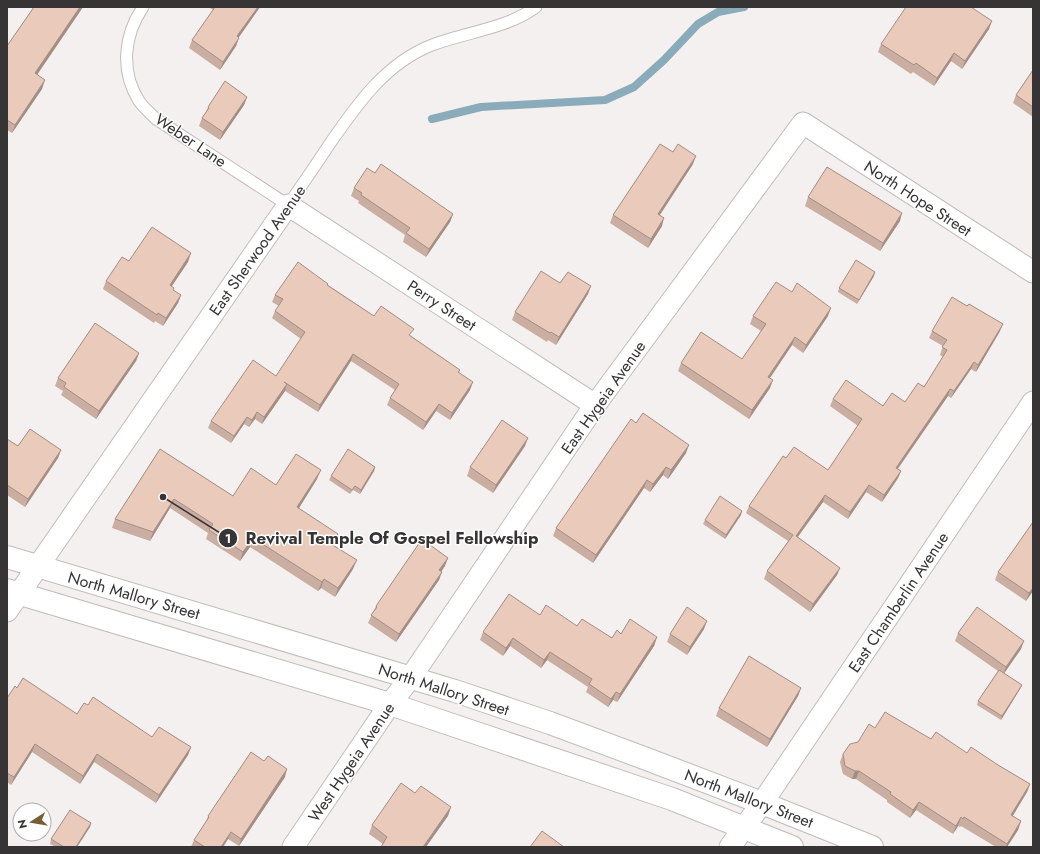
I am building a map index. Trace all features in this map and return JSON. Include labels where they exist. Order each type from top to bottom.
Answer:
[{"type":"main road","name":"North Mallory Street","points":[[7,557],[455,691],[550,723],[762,803],[872,847]]},
{"type":"main road","name":"North Mallory Street","points":[[11,598],[390,704],[664,796],[792,847]]},
{"type":"street","name":"North Hope Street","points":[[803,123],[1033,272]]},
{"type":"street","name":"East Hygeia Avenue","points":[[411,677],[595,405],[803,123]]},
{"type":"street","name":"Perry Street","points":[[288,205],[595,405]]},
{"type":"street","name":"East Sherwood Avenue","points":[[11,598],[38,567],[288,205]]},
{"type":"street","name":"East Chamberlin Avenue","points":[[730,847],[743,827],[762,803],[1033,402]]},
{"type":"street","name":"West Hygeia Avenue","points":[[293,847],[390,704],[411,677]]},
{"type":"lane","name":"Weber Lane","points":[[143,7],[131,29],[127,46],[126,65],[130,84],[139,101],[156,119],[288,205]]},
{"type":"lane","name":"East Sherwood Avenue","points":[[288,205],[352,111],[374,85],[398,64],[412,54],[432,45],[502,24],[536,7]]},
{"type":"building","points":[[34,7],[80,7],[35,73],[45,80],[15,125],[7,120],[7,46]]},
{"type":"building","points":[[215,7],[258,7],[237,36],[239,38],[223,62],[192,40]]},
{"type":"building","points":[[906,7],[971,7],[992,21],[965,61],[954,53],[937,78],[916,63],[914,65],[881,44]]},
{"type":"building","points":[[1033,70],[1033,107],[1016,95]]},
{"type":"building","points":[[225,81],[247,97],[223,132],[202,118]]},
{"type":"building","points":[[660,144],[673,152],[678,144],[696,156],[658,214],[664,218],[651,239],[613,215]]},
{"type":"building","points":[[381,164],[453,214],[429,249],[406,233],[410,228],[361,195],[362,193],[354,188],[367,168],[375,173]]},
{"type":"building","points":[[827,167],[902,213],[883,243],[808,197]]},
{"type":"building","points":[[152,227],[191,253],[170,285],[174,288],[173,290],[181,295],[166,318],[158,313],[157,315],[106,281],[122,257],[129,261]]},
{"type":"building","points":[[856,260],[875,272],[859,300],[839,288]]},
{"type":"building","points":[[298,262],[328,284],[327,285],[374,316],[381,306],[414,329],[409,335],[460,370],[458,372],[473,382],[452,413],[439,404],[426,422],[390,398],[399,384],[353,354],[320,405],[284,382],[287,384],[264,417],[257,412],[252,420],[247,417],[234,436],[211,421],[253,360],[276,376],[305,332],[275,311],[283,299],[275,295]]},
{"type":"building","points":[[541,271],[560,283],[568,272],[591,286],[559,337],[515,312]]},
{"type":"building","points":[[776,282],[792,292],[797,283],[831,308],[806,345],[795,337],[768,377],[773,380],[752,410],[681,363],[701,332],[742,359],[766,324],[753,316]]},
{"type":"building","points":[[952,297],[967,306],[969,304],[1003,324],[978,365],[974,362],[954,391],[950,389],[896,468],[901,471],[884,495],[869,485],[850,512],[825,495],[796,536],[840,568],[813,604],[767,571],[793,535],[749,506],[783,456],[786,458],[794,447],[828,470],[862,419],[833,399],[846,380],[883,406],[892,393],[905,402],[918,383],[924,387],[947,350],[942,347],[947,340],[932,331]]},
{"type":"building","points":[[95,323],[139,353],[99,411],[64,387],[66,383],[58,378]]},
{"type":"building","points":[[643,413],[689,445],[671,470],[666,467],[653,484],[647,480],[596,555],[556,528],[631,419],[636,423]]},
{"type":"building","points":[[502,420],[528,438],[496,485],[470,467]]},
{"type":"building","points":[[30,429],[61,450],[28,499],[7,485],[7,439],[18,446]]},
{"type":"building","points":[[160,449],[233,496],[251,468],[276,485],[296,454],[321,470],[297,507],[338,534],[331,544],[357,560],[338,588],[324,579],[322,582],[253,538],[243,552],[209,530],[213,524],[174,499],[153,532],[115,519]]},
{"type":"building","points":[[348,449],[375,467],[361,490],[355,486],[352,490],[331,476]]},
{"type":"building","points":[[720,496],[742,511],[726,535],[705,520]]},
{"type":"building","points":[[1033,522],[1033,588],[1029,593],[998,572]]},
{"type":"building","points":[[422,539],[448,558],[439,570],[442,572],[399,634],[371,615]]},
{"type":"building","points":[[509,594],[540,615],[546,605],[577,626],[582,619],[612,638],[617,630],[621,634],[630,619],[657,637],[620,694],[616,692],[611,699],[589,684],[592,679],[550,652],[544,660],[513,638],[506,648],[483,632]]},
{"type":"building","points":[[687,607],[707,621],[690,647],[670,634]]},
{"type":"building","points":[[977,607],[1024,641],[1006,667],[958,633]]},
{"type":"building","points":[[749,656],[801,688],[770,739],[719,708]]},
{"type":"building","points":[[999,670],[1022,685],[1002,716],[978,701]]},
{"type":"building","points":[[23,678],[77,714],[84,703],[88,705],[93,697],[152,737],[159,727],[191,747],[159,795],[97,754],[83,776],[35,744],[14,777],[7,773],[7,698],[15,686],[17,688]]},
{"type":"building","points":[[885,712],[931,739],[936,732],[967,753],[971,747],[1030,784],[1011,815],[1021,821],[1007,844],[964,817],[963,819],[961,817],[956,826],[919,802],[913,810],[890,794],[891,792],[859,771],[855,771],[845,766],[843,754],[850,744],[858,742],[869,724],[875,728]]},
{"type":"building","points":[[251,752],[264,761],[268,756],[287,769],[241,839],[231,832],[221,847],[205,847],[194,840],[209,817],[208,816]]},
{"type":"building","points":[[401,783],[415,793],[421,786],[451,807],[423,847],[381,847],[387,837],[372,825]]},
{"type":"building","points":[[70,810],[91,823],[76,847],[64,847],[52,840]]},
{"type":"building","points":[[542,831],[564,847],[530,847]]},
{"type":"waterway","points":[[432,119],[481,107],[605,100],[634,87],[664,60],[698,24],[718,12],[744,7]]},
{"type":"place","name":"Revival Temple Of Gospel Fellowship","points":[[163,497]]}]
